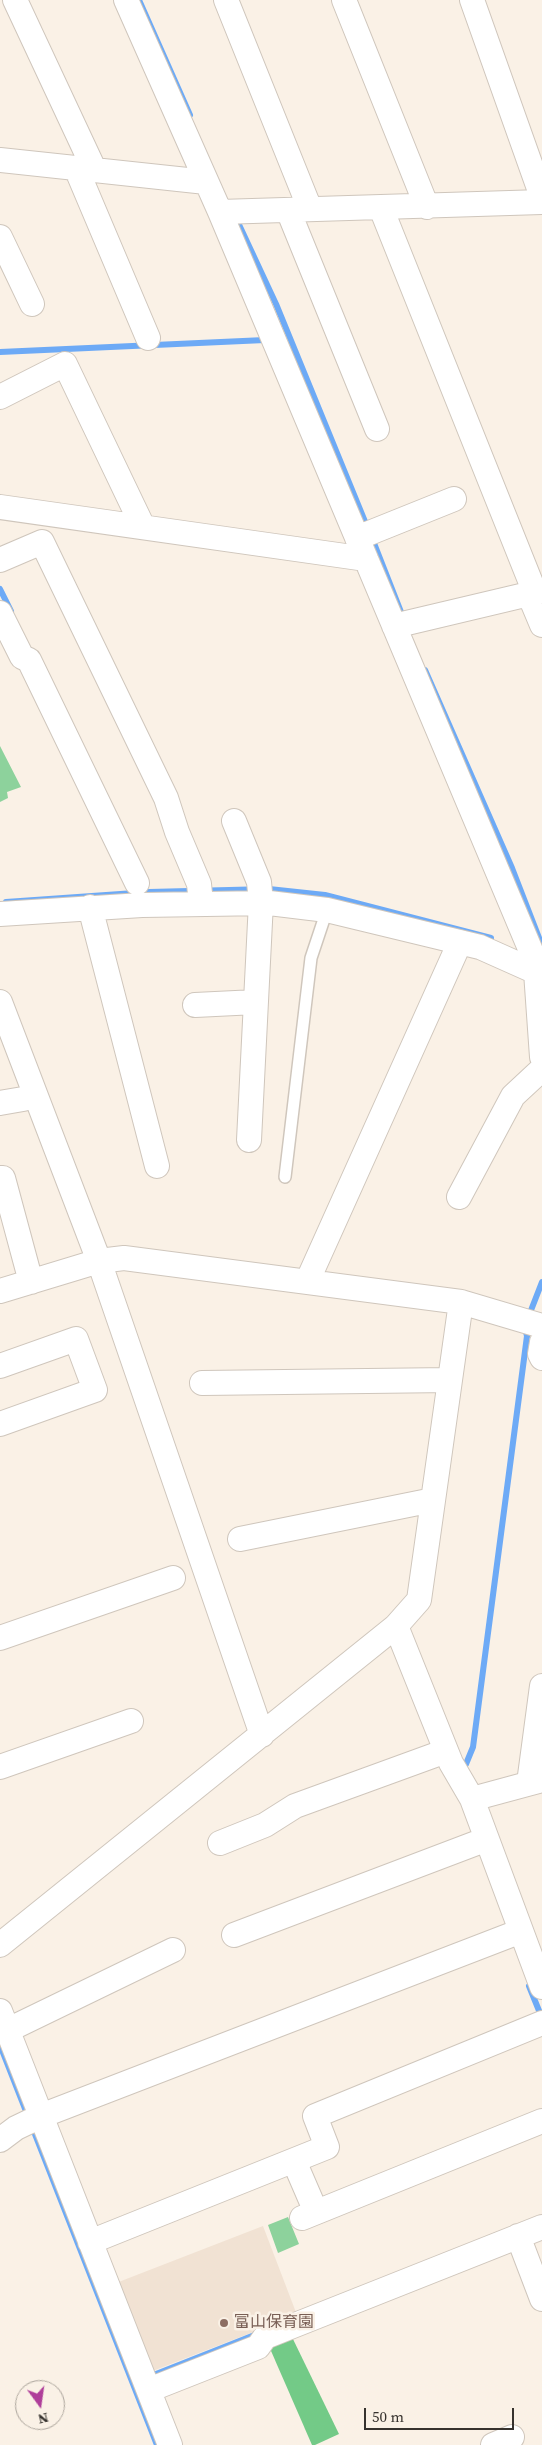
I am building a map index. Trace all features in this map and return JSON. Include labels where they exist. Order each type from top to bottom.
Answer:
[{"type":"street","points":[[15,0],[88,164],[148,338]]},
{"type":"street","points":[[126,0],[206,182],[228,212],[402,625],[536,959],[542,1056]]},
{"type":"street","points":[[226,0],[377,429]]},
{"type":"street","points":[[344,0],[427,207]]},
{"type":"street","points":[[472,0],[542,197]]},
{"type":"street","points":[[0,160],[88,164],[206,182]]},
{"type":"street","points":[[228,212],[542,202]]},
{"type":"street","points":[[380,208],[535,593],[542,625]]},
{"type":"street","points":[[0,237],[32,304]]},
{"type":"street","points":[[0,396],[65,364],[143,527]]},
{"type":"street","points":[[0,507],[143,527],[366,541],[454,499]]},
{"type":"street","points":[[0,560],[42,542],[166,798],[176,832],[200,895]]},
{"type":"street","points":[[402,625],[535,593]]},
{"type":"street","points":[[0,613],[22,657],[29,660],[137,883]]},
{"type":"street","points":[[234,821],[260,894],[249,1140]]},
{"type":"street","points":[[0,914],[90,907],[200,895],[260,894],[536,959]]},
{"type":"street","points":[[90,907],[157,1166]]},
{"type":"street","points":[[308,1282],[460,942]]},
{"type":"street","points":[[0,1002],[99,1260],[262,1735]]},
{"type":"street","points":[[195,1006],[256,1002]]},
{"type":"street","points":[[459,1196],[513,1096],[542,1069]]},
{"type":"street","points":[[0,1178],[4,1178],[31,1282]]},
{"type":"street","points":[[0,1291],[99,1260],[124,1258],[460,1302],[535,1328],[542,1358]]},
{"type":"street","points":[[0,1945],[396,1626],[419,1600],[460,1302]]},
{"type":"street","points":[[0,1366],[76,1339],[95,1390],[0,1424]]},
{"type":"street","points":[[202,1383],[450,1380]]},
{"type":"street","points":[[240,1539],[433,1500]]},
{"type":"street","points":[[0,1638],[173,1578]]},
{"type":"street","points":[[396,1626],[454,1767],[472,1799],[481,1841],[515,1934],[542,1987]]},
{"type":"street","points":[[472,1799],[536,1782],[542,1686]]},
{"type":"street","points":[[0,1767],[131,1721]]},
{"type":"street","points":[[220,1843],[265,1825],[295,1806],[454,1767]]},
{"type":"street","points":[[234,1935],[481,1841]]},
{"type":"street","points":[[0,2140],[16,2128],[34,2120],[515,1934]]},
{"type":"street","points":[[170,2445],[90,2242],[34,2120],[4,2021],[173,1950]]},
{"type":"street","points":[[90,2242],[327,2148],[315,2116],[541,2023]]},
{"type":"street","points":[[294,2161],[309,2215],[542,2121]]},
{"type":"street","points":[[148,2390],[258,2347],[265,2337],[542,2227]]},
{"type":"street","points":[[518,2236],[542,2299]]},
{"type":"lane","points":[[285,1177],[311,958],[327,910]]},
{"type":"shaded area","points":[[263,2226],[297,2315],[150,2372],[116,2283]]},
{"type":"green space","points":[[0,746],[21,787],[7,792],[8,798],[0,802]]},
{"type":"green space","points":[[288,2217],[299,2244],[278,2253],[268,2225]]},
{"type":"green space","points":[[291,2335],[339,2434],[315,2445],[312,2445],[268,2344]]},
{"type":"waterway","points":[[139,0],[190,115]]},
{"type":"waterway","points":[[235,216],[276,304],[368,529]]},
{"type":"waterway","points":[[0,352],[265,340]]},
{"type":"waterway","points":[[372,538],[403,617]]},
{"type":"waterway","points":[[0,589],[11,611]]},
{"type":"waterway","points":[[425,670],[512,868],[541,943]]},
{"type":"waterway","points":[[6,902],[149,892],[269,889],[325,895],[491,938]]},
{"type":"waterway","points":[[528,1318],[542,1282]]},
{"type":"waterway","points":[[461,1770],[466,1764],[473,1747],[527,1336],[525,1328]]},
{"type":"waterway","points":[[529,1986],[542,2018]]},
{"type":"waterway","points":[[0,2045],[157,2445]]},
{"type":"waterway","points":[[156,2374],[257,2334]]},
{"type":"place","name":"富山保育園","points":[[224,2323]]}]
